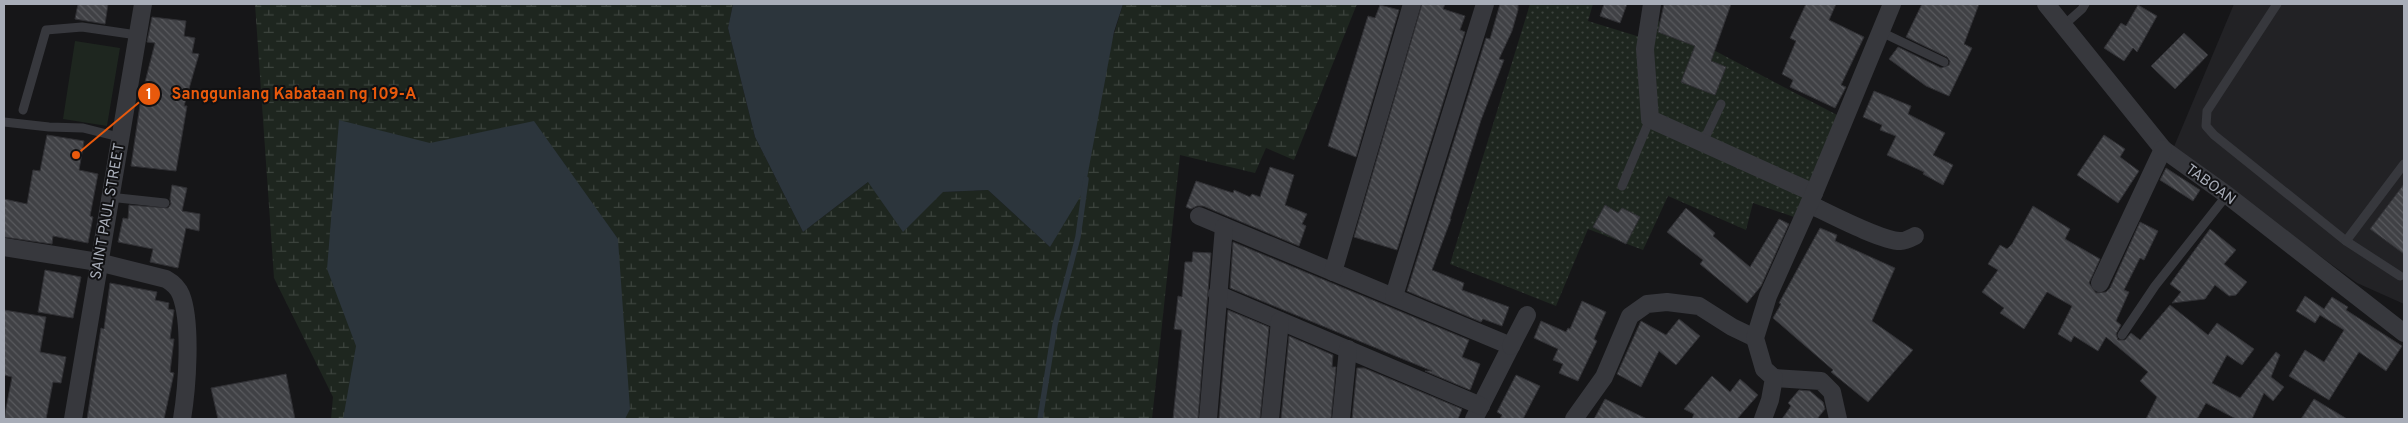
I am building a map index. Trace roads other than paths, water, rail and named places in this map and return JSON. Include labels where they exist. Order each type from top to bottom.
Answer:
[{"type":"street","name":"SAINT PAUL STREET","points":[[72,419],[143,4]]},
{"type":"street","points":[[1333,272],[1412,4]]},
{"type":"street","points":[[1652,4],[1645,50],[1650,119],[1703,142],[1812,199],[1847,222],[1895,241],[1904,241],[1915,236]]},
{"type":"street","points":[[1838,419],[1832,392],[1820,381],[1774,378],[1764,369],[1755,338],[1768,296],[1812,199],[1892,4]]},
{"type":"street","name":"TABOAN","points":[[2046,4],[2163,149],[2227,195],[2404,334]]},
{"type":"street","points":[[1394,296],[1490,6]]},
{"type":"street","points":[[2100,283],[2163,149]]},
{"type":"street","points":[[1199,216],[1511,346]]},
{"type":"street","points":[[1208,419],[1224,227]]},
{"type":"street","points":[[4,247],[98,262],[166,278],[175,285],[181,294],[188,323],[182,419]]},
{"type":"street","points":[[1218,294],[1348,349],[1478,412],[1527,315]]},
{"type":"street","points":[[1574,419],[1604,377],[1630,316],[1647,304],[1666,302],[1699,306],[1732,327],[1755,338]]},
{"type":"street","points":[[1270,419],[1280,320]]},
{"type":"street","points":[[1341,419],[1348,349]]},
{"type":"street","points":[[1763,419],[1770,400],[1774,378]]},
{"type":"lane","points":[[2064,25],[2085,4]]},
{"type":"lane","points":[[2277,4],[2207,111],[2206,126],[2214,135],[2346,241],[2400,276]]},
{"type":"lane","points":[[23,110],[46,30],[82,27],[137,35]]},
{"type":"lane","points":[[1881,32],[1944,62]]},
{"type":"lane","points":[[1703,142],[1721,104]]},
{"type":"lane","points":[[1622,186],[1650,119]]},
{"type":"lane","points":[[4,122],[50,127],[83,128],[119,138]]},
{"type":"lane","points":[[2346,241],[2404,164]]},
{"type":"lane","points":[[2122,335],[2155,286],[2227,195]]},
{"type":"lane","points":[[109,197],[165,203]]},
{"type":"waterway","points":[[1040,419],[1055,325],[1078,237],[1086,179]]},
{"type":"place","name":"Sangguniang Kabataan ng 109-A","points":[[76,155]]}]
